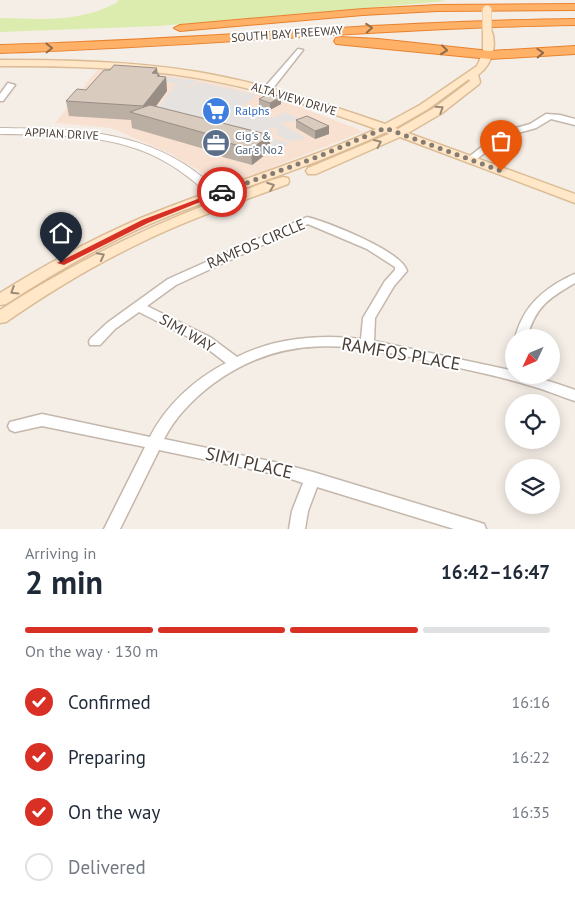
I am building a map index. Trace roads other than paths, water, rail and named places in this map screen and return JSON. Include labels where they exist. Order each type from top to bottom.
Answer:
[{"type":"highway","points":[[164,30],[363,12],[575,7]]},
{"type":"highway","name":"SOUTH BAY FREEWAY","points":[[91,34],[206,29],[368,17],[575,14]]},
{"type":"highway","name":"SOUTH BAY FREEWAY","points":[[0,49],[163,44],[404,26],[575,22]]},
{"type":"highway","points":[[163,44],[347,41],[488,55],[549,53],[575,50]]},
{"type":"main road","points":[[0,318],[34,294],[108,252],[179,220],[220,198],[385,128],[436,99],[463,78],[474,75],[483,65],[488,55],[487,8]]},
{"type":"main road","name":"ALTA VIEW DRIVE","points":[[0,63],[66,63],[142,68],[197,75],[267,90],[385,128],[575,199]]},
{"type":"main road","points":[[0,300],[61,263],[169,211],[220,198],[331,164],[398,133],[428,117],[462,94],[475,82],[474,75]]},
{"type":"street","points":[[267,90],[300,50]]},
{"type":"street","points":[[0,99],[11,85]]},
{"type":"street","points":[[470,160],[497,139],[508,133],[532,126],[549,116],[560,116],[575,122]]},
{"type":"street","name":"APPIAN DRIVE","points":[[0,131],[87,133],[129,142],[170,160],[220,198]]},
{"type":"street","name":"RAMFOS CIRCLE","points":[[96,342],[104,332],[172,282],[307,220],[318,222],[390,257],[400,266],[401,271],[389,284],[369,318],[367,344]]},
{"type":"street","points":[[522,329],[532,308],[574,280]]},
{"type":"street","name":"SIMI WAY","points":[[138,306],[205,340],[235,363]]},
{"type":"street","name":"RAMFOS PLACE","points":[[112,529],[163,426],[183,400],[208,379],[235,363],[262,352],[304,343],[332,341],[367,344],[505,369]]},
{"type":"street","name":"RAMFOS PLACE","points":[[546,384],[575,396]]},
{"type":"street","name":"SIMI PLACE","points":[[15,426],[42,420],[313,478],[478,529]]},
{"type":"street","points":[[296,529],[300,511],[313,478]]},
{"type":"place","name":"Ralphs","points":[[216,111]]},
{"type":"place","name":"Cig's & Gar's No2","points":[[216,143]]}]
